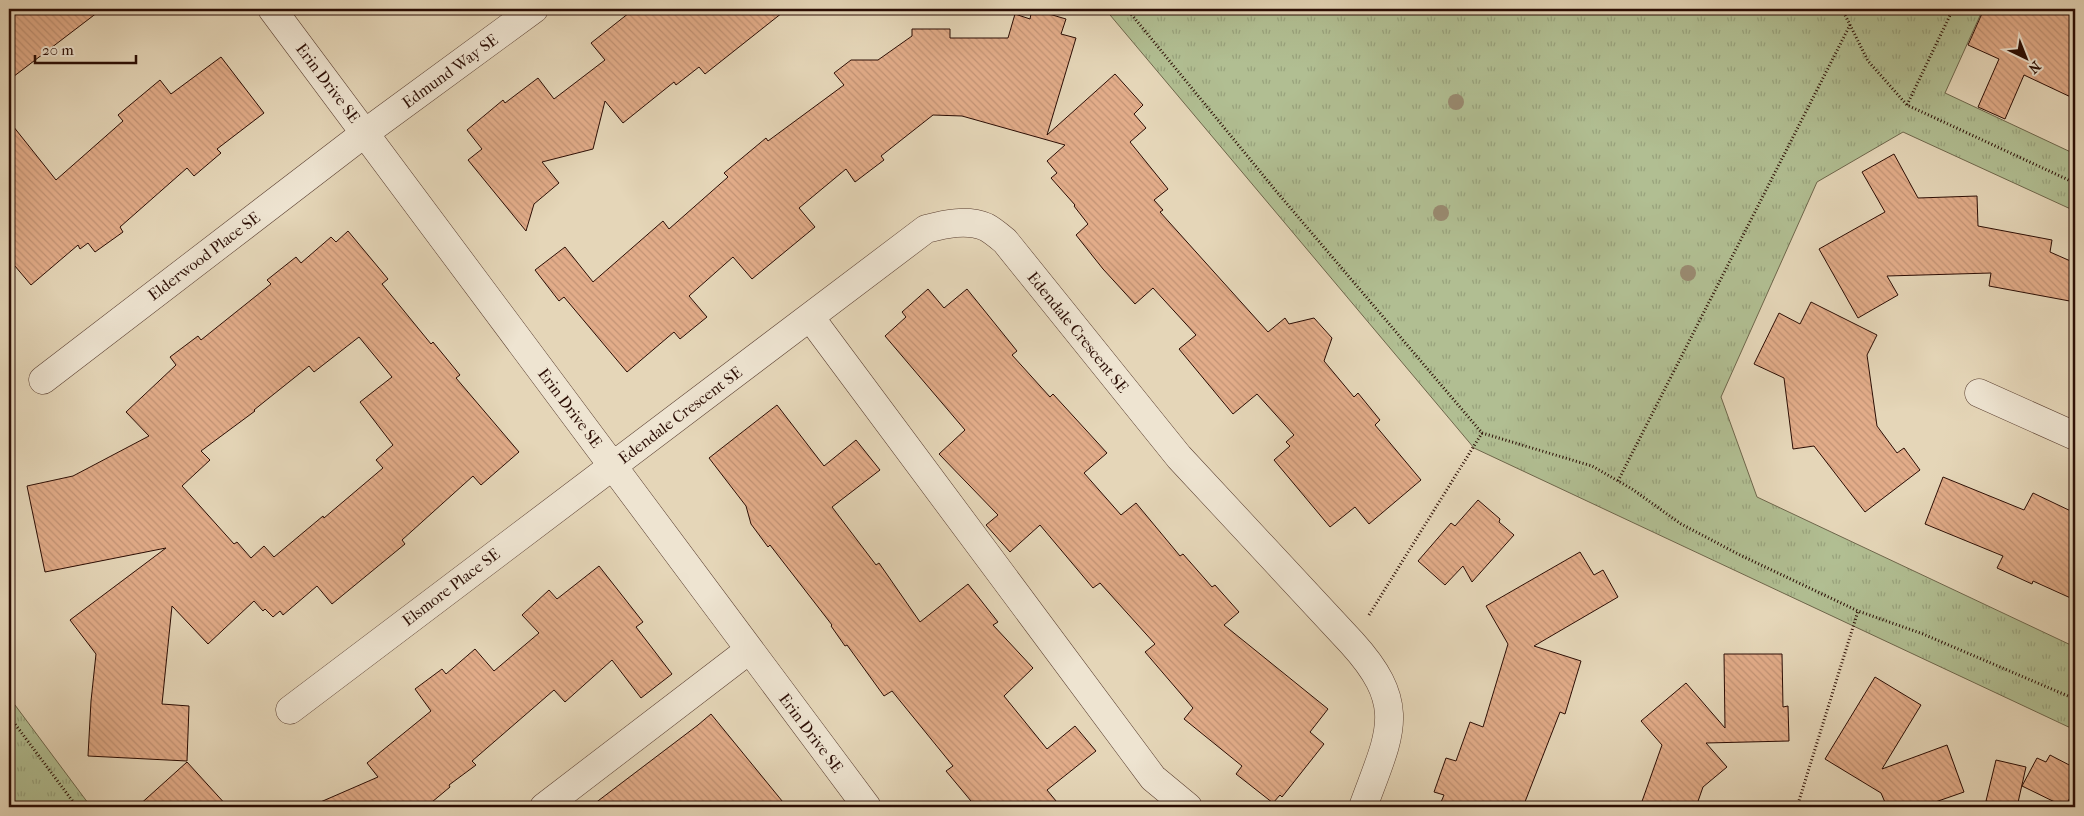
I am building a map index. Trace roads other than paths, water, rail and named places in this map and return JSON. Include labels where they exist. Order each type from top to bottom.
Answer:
[{"type":"street","name":"Erin Drive SE","points":[[272,9],[867,807]]},
{"type":"street","name":"Edmund Way SE","points":[[365,133],[534,9]]},
{"type":"street","name":"Elderwood Place SE","points":[[44,380],[365,133]]},
{"type":"street","name":"Edendale Crescent SE","points":[[612,465],[926,229],[963,222],[986,227],[1005,241],[1179,457],[1352,643],[1377,674],[1387,696],[1390,714],[1388,737],[1363,807]]},
{"type":"street","points":[[810,317],[1153,778],[1188,807]]},
{"type":"street","points":[[1978,393],[2075,436]]},
{"type":"street","name":"Elsmore Place SE","points":[[290,710],[612,465]]},
{"type":"street","points":[[544,807],[749,650]]}]
